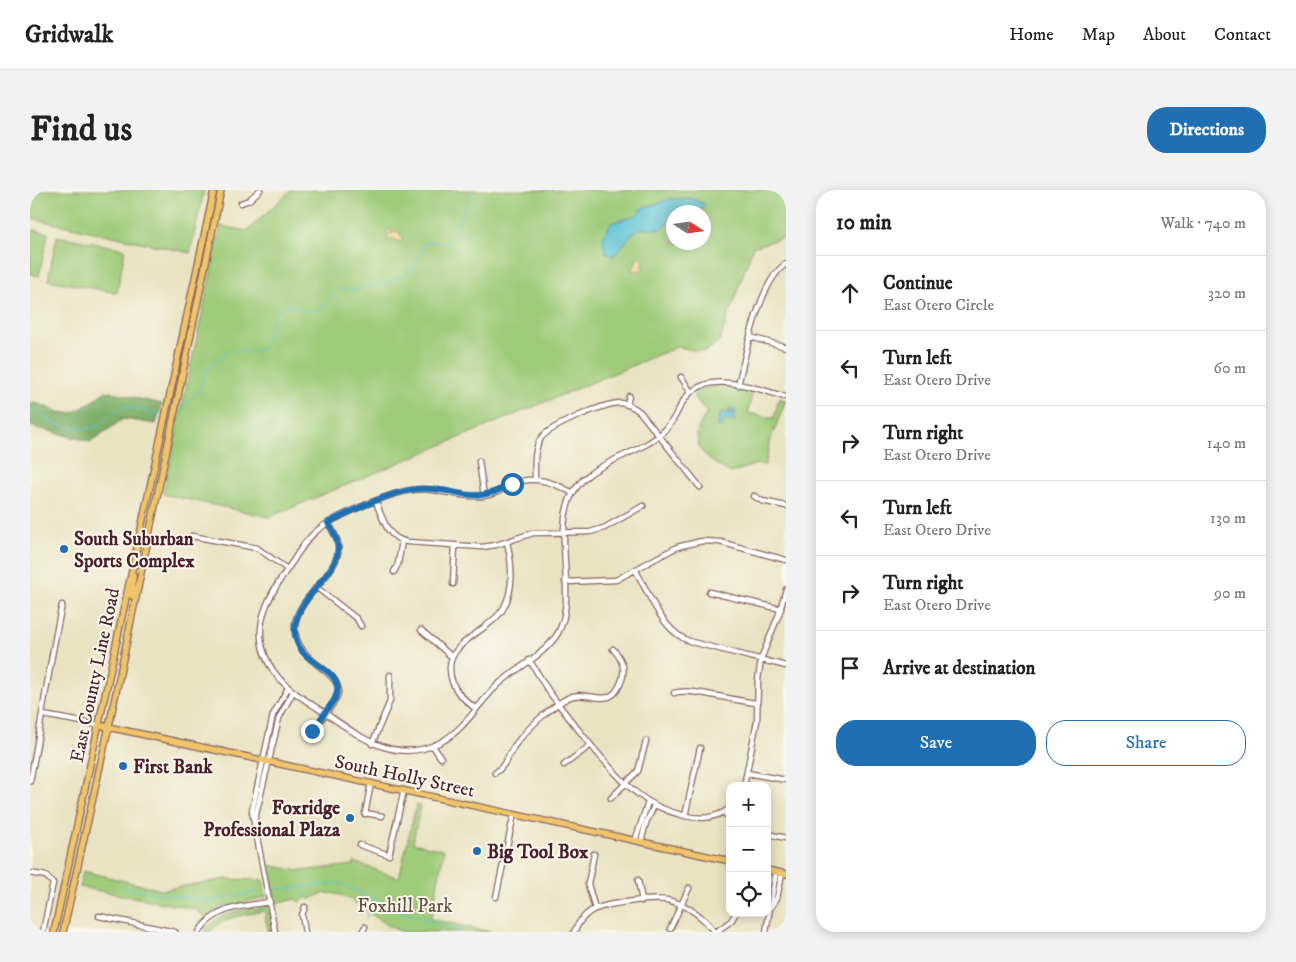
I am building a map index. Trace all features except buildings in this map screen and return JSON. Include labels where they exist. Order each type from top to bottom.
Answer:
[{"type":"main road","name":"East County Line Road","points":[[54,932],[214,190]]},
{"type":"main road","name":"East County Line Road","points":[[63,932],[109,726],[221,190]]},
{"type":"main road","points":[[130,620],[128,616],[133,591],[134,561]]},
{"type":"main road","name":"South Holly Street","points":[[99,725],[726,861]]},
{"type":"street","points":[[240,203],[249,200],[260,190]]},
{"type":"street","points":[[738,385],[750,337],[770,281],[786,264]]},
{"type":"street","points":[[750,337],[786,347]]},
{"type":"street","points":[[681,377],[692,392]]},
{"type":"street","points":[[573,493],[553,483],[535,480],[516,483],[484,496],[469,496],[426,489],[404,491],[328,523],[310,537],[266,602],[260,628],[267,661],[288,688],[359,738],[372,744],[399,750],[433,746],[459,729],[492,690],[553,641],[561,628],[564,612],[564,533],[567,507],[573,493],[582,481],[596,469],[659,436],[668,428],[680,405],[692,392],[715,383],[738,385],[786,397]]},
{"type":"street","points":[[627,404],[629,396]]},
{"type":"street","points":[[535,480],[535,453],[540,439],[553,428],[598,409],[615,404],[627,404],[640,412],[700,487]]},
{"type":"street","points":[[534,434],[540,439]]},
{"type":"street","points":[[479,461],[484,496]]},
{"type":"street","points":[[426,489],[427,482]]},
{"type":"street","points":[[754,496],[762,501],[786,506]]},
{"type":"street","points":[[376,502],[391,535],[402,541],[486,546],[534,534],[597,531],[644,506]]},
{"type":"street","points":[[312,731],[336,697],[337,684],[332,676],[302,652],[297,643],[295,631],[298,612],[338,555],[338,541],[328,523]]},
{"type":"street","points":[[192,536],[257,548],[287,569]]},
{"type":"street","points":[[394,572],[398,564],[402,541]]},
{"type":"street","points":[[565,582],[606,582],[620,579],[677,547],[702,541],[720,542],[786,560]]},
{"type":"street","points":[[476,709],[459,695],[453,686],[450,672],[452,657],[460,646],[497,618],[506,605],[510,588],[511,563],[507,542]]},
{"type":"street","points":[[453,584],[455,545]]},
{"type":"street","points":[[636,571],[667,624],[678,636],[692,642],[786,666]]},
{"type":"street","points":[[316,587],[357,619],[362,626]]},
{"type":"street","points":[[745,782],[756,727],[761,659],[781,609],[786,589]]},
{"type":"street","points":[[709,592],[781,609]]},
{"type":"street","points":[[30,781],[43,715],[49,666],[62,605]]},
{"type":"street","points":[[421,630],[452,657]]},
{"type":"street","points":[[495,773],[501,768],[525,733],[559,704],[572,696],[604,698],[616,692],[624,674],[624,665],[613,649]]},
{"type":"street","points":[[529,660],[559,704],[625,785],[654,806],[685,816],[706,818],[724,812],[726,815]]},
{"type":"street","points":[[372,744],[390,701],[390,675]]},
{"type":"street","points":[[275,932],[252,811],[274,711],[288,688]]},
{"type":"street","points":[[674,693],[685,691],[733,701],[758,703]]},
{"type":"street","points":[[254,825],[280,713],[293,692]]},
{"type":"street","name":"South Holly Street","points":[[43,715],[99,725]]},
{"type":"street","points":[[611,798],[640,769],[646,741]]},
{"type":"street","points":[[564,765],[591,745]]},
{"type":"street","points":[[433,746],[441,758]]},
{"type":"street","points":[[685,816],[700,748]]},
{"type":"street","points":[[747,773],[786,780]]},
{"type":"street","points":[[372,783],[365,814],[382,816]]},
{"type":"street","points":[[360,845],[389,855],[404,790]]},
{"type":"street","points":[[638,841],[648,802]]},
{"type":"street","points":[[638,841],[654,806]]},
{"type":"street","points":[[496,897],[514,814]]},
{"type":"street","points":[[771,835],[786,838]]},
{"type":"street","points":[[594,854],[588,884],[594,909]]},
{"type":"street","points":[[30,872],[46,876],[53,883],[43,932]]},
{"type":"street","points":[[766,932],[771,908],[777,896],[781,873]]},
{"type":"street","points":[[638,880],[642,901]]},
{"type":"street","points":[[670,929],[690,888]]},
{"type":"street","points":[[574,932],[580,921],[594,909],[642,901],[662,900],[682,905],[701,916],[716,932],[734,917]]},
{"type":"street","points":[[199,932],[208,920],[220,912],[270,902]]},
{"type":"street","points":[[305,907],[302,915],[305,932]]},
{"type":"street","points":[[99,916],[175,932]]},
{"type":"green space","points":[[30,190],[204,190],[190,253],[30,218]]},
{"type":"green space","points":[[291,190],[786,190],[786,237],[753,247],[719,342],[704,352],[677,347],[269,517],[163,494],[221,226],[247,231]]},
{"type":"green space","points":[[30,229],[48,233],[39,276],[30,274]]},
{"type":"green space","points":[[57,236],[125,249],[117,293],[48,280]]},
{"type":"green space","points":[[721,385],[752,392],[748,413],[774,418],[779,398],[786,400],[771,439],[765,465],[757,464],[731,473],[713,462],[701,449],[697,433],[707,413],[693,395],[706,388]]},
{"type":"green space","points":[[106,391],[162,404],[156,424],[123,419],[91,442],[30,426],[30,403],[40,404],[59,412],[68,413],[83,407]]},
{"type":"green space","name":"Foxhill Park","points":[[416,805],[420,806],[413,843],[444,850],[431,919],[490,932],[404,932],[381,921],[347,898],[335,894],[323,894],[311,899],[306,898],[300,902],[295,899],[276,904],[268,865],[299,871],[354,865],[354,862],[399,878]]},
{"type":"green space","points":[[83,871],[162,890],[226,879],[263,880],[266,897],[221,907],[206,918],[195,909],[80,887]]},
{"type":"green space","points":[[268,905],[271,931],[268,931],[264,911],[228,919],[210,932],[204,932],[214,921],[226,915],[253,908],[254,910]]},
{"type":"sand","points":[[387,229],[391,230],[391,234],[395,231],[400,233],[403,240],[399,242],[393,238],[389,241]]},
{"type":"sand","points":[[639,256],[644,259],[642,271],[631,270],[636,265],[636,259]]},
{"type":"water","points":[[690,198],[704,205],[666,205],[666,225],[662,229],[639,229],[634,232],[613,257],[605,252],[603,236],[611,223],[636,215],[643,208],[669,199]]},
{"type":"water","points":[[730,408],[736,411],[734,422],[724,420],[722,427],[718,426],[721,412],[734,414],[734,412],[729,412]]},
{"type":"waterway","points":[[409,272],[415,267],[425,243],[433,241],[447,243],[451,241],[471,190]]},
{"type":"waterway","points":[[339,289],[351,290],[390,282],[406,274]]},
{"type":"waterway","points":[[234,351],[252,352],[263,348],[273,319],[285,305],[306,311],[316,311],[325,305],[335,292]]},
{"type":"waterway","points":[[177,411],[181,410],[199,390],[206,370],[229,351]]},
{"type":"waterway","points":[[30,408],[57,424],[85,429],[97,426],[122,408],[127,407],[158,414],[163,413]]},
{"type":"waterway","points":[[272,890],[339,883],[411,915],[463,932]]},
{"type":"waterway","points":[[303,887],[304,899]]},
{"type":"waterway","points":[[123,888],[208,901],[258,892]]},
{"type":"waterway","points":[[366,919],[372,899]]},
{"type":"place","name":"South Suburban Sports Complex","points":[[64,549]]},
{"type":"place","name":"First Bank","points":[[123,766]]},
{"type":"place","name":"Foxridge Professional Plaza","points":[[350,818]]},
{"type":"place","name":"Big Tool Box","points":[[477,851]]},
{"type":"route","points":[[312,731],[335,699],[338,688],[332,676],[307,658],[300,649],[295,636],[295,622],[301,607],[338,555],[338,541],[328,523],[404,491],[432,489],[464,496],[479,496],[493,494],[512,484]]}]
